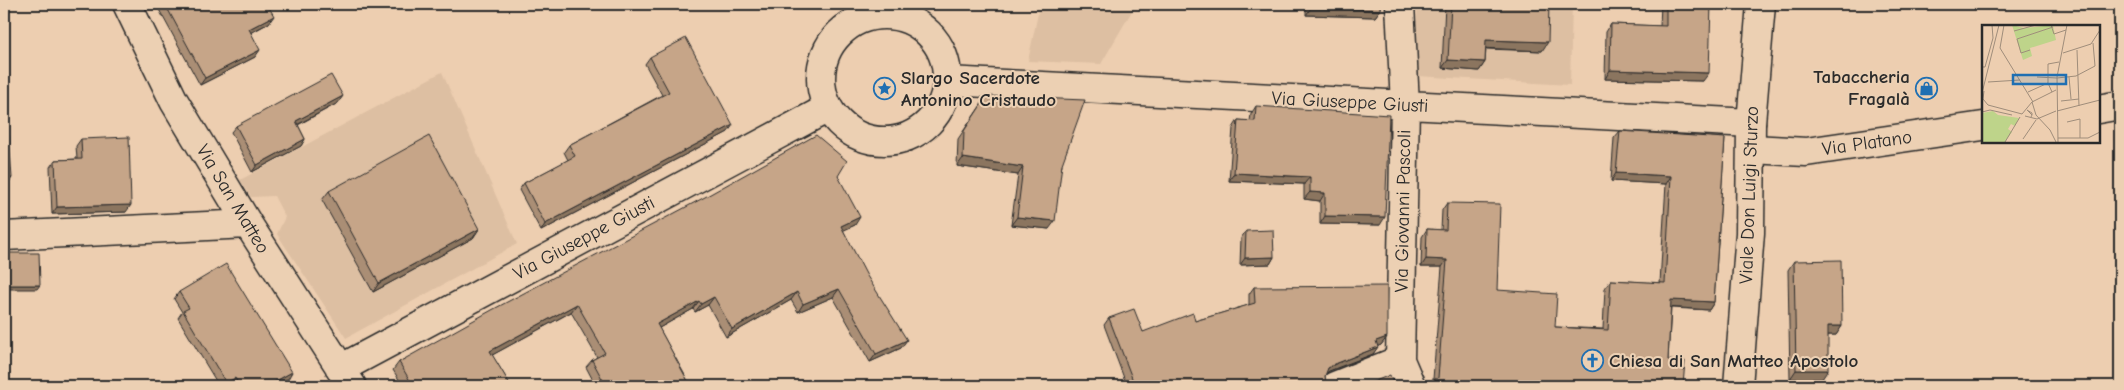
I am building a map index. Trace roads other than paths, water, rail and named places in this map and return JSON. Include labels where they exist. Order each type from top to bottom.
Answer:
[{"type":"street","name":"Via San Matteo","points":[[127,4],[174,101],[248,224],[346,378]]},
{"type":"street","name":"Via Giovanni Pascoli","points":[[1400,4],[1405,105],[1400,360],[1411,386]]},
{"type":"street","name":"Viale Don Luigi Sturzo","points":[[1738,386],[1750,232],[1751,136],[1761,4]]},
{"type":"street","points":[[886,14],[904,18],[918,24],[931,35],[941,49],[947,64],[948,81],[945,98],[939,112],[928,125],[914,135],[899,140],[882,142],[865,139],[850,132],[838,122],[828,108],[822,92],[820,76],[824,59],[831,44],[841,32],[855,22],[871,16],[886,14]]},
{"type":"street","name":"Via Giuseppe Giusti","points":[[948,81],[1494,108],[1751,136]]},
{"type":"street","points":[[2099,109],[2120,105]]},
{"type":"street","name":"Via Giuseppe Giusti","points":[[346,378],[828,108]]},
{"type":"street","name":"Via Platano","points":[[1751,136],[1806,152],[1982,126]]},
{"type":"street","points":[[4,236],[248,224]]},
{"type":"street","points":[[1336,386],[1400,360]]},
{"type":"place","name":"Tabaccheria Fragalà","points":[[1926,88]]},
{"type":"place","name":"Slargo Sacerdote Antonino Cristaudo","points":[[885,89]]},
{"type":"place","name":"Chiesa di San Matteo Apostolo","points":[[1593,361]]}]
